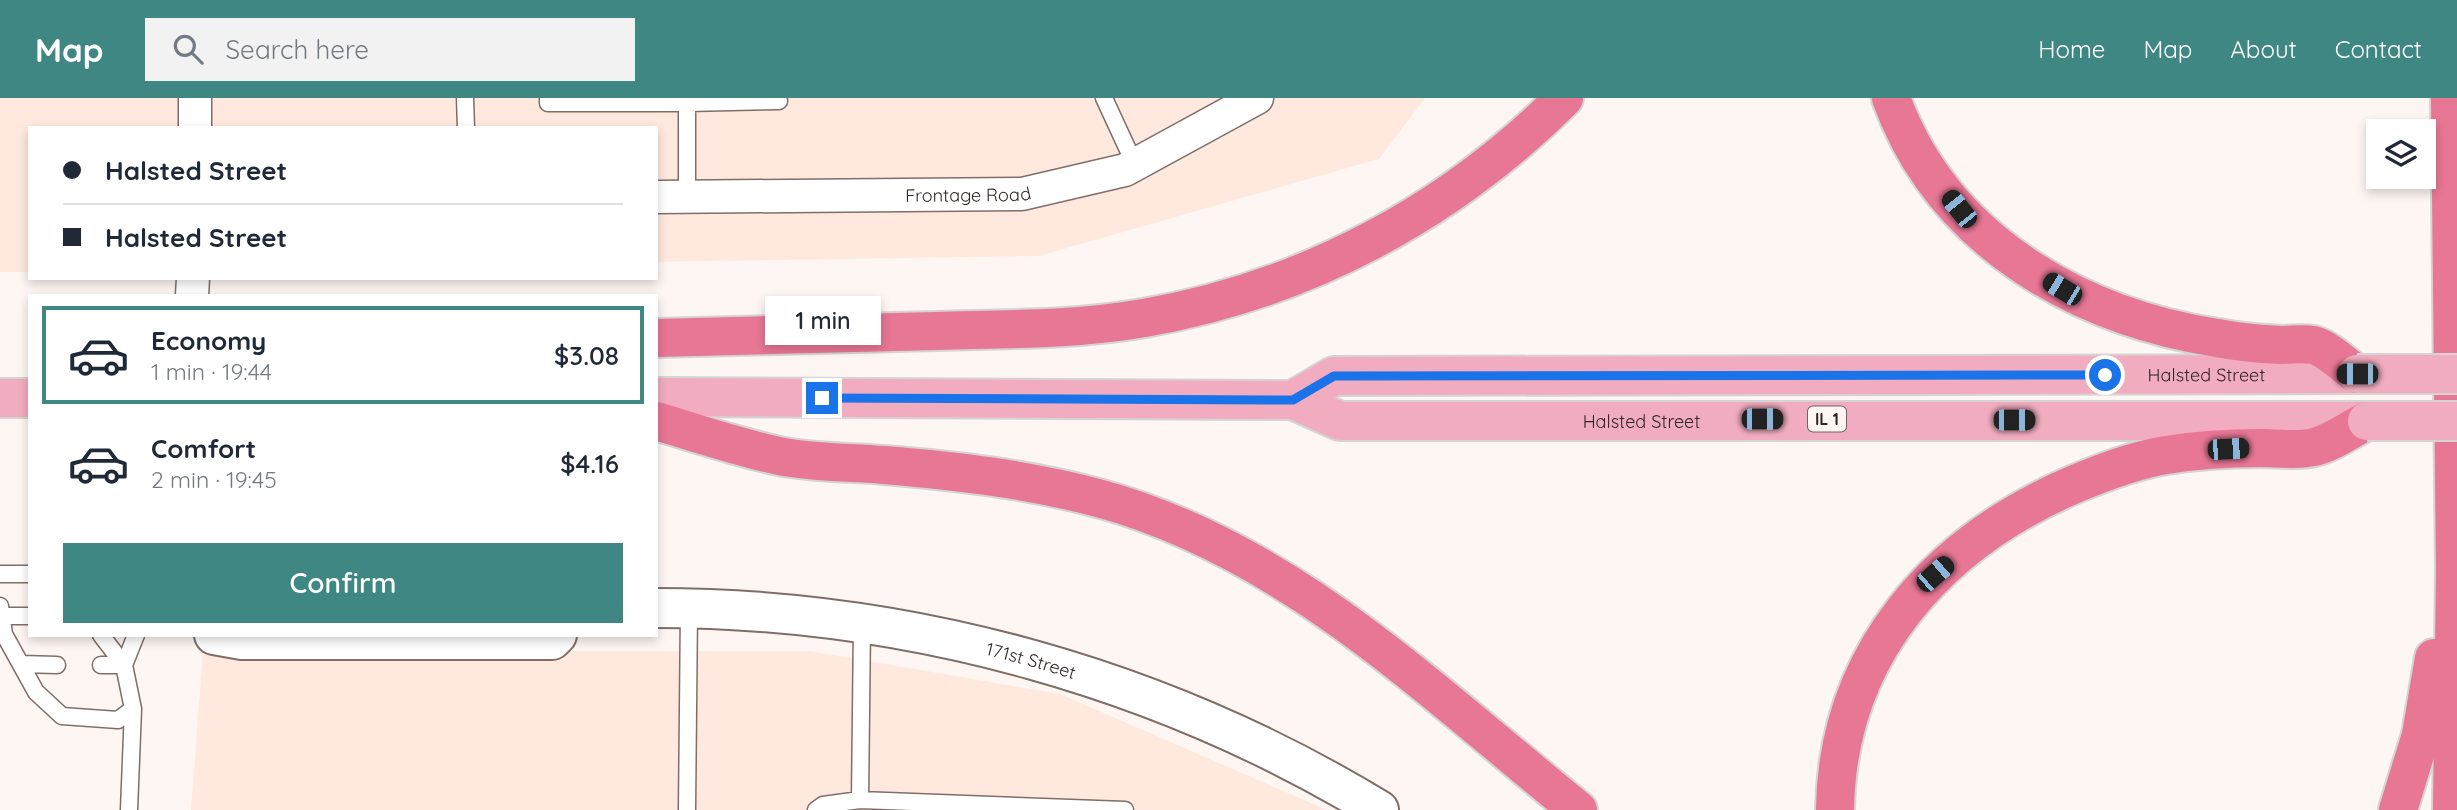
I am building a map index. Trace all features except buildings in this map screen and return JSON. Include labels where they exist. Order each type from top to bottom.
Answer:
[{"type":"highway","points":[[658,338],[1060,327],[1143,318],[1199,306],[1307,272],[1391,231],[1438,203],[1488,167],[1564,98]]},
{"type":"highway","points":[[1891,98],[1921,158],[1959,209],[2003,251],[2052,284],[2093,305],[2186,332],[2251,342],[2315,345],[2357,374]]},
{"type":"highway","points":[[2437,98],[2452,153]]},
{"type":"highway","points":[[2450,98],[2454,527],[2452,810]]},
{"type":"highway","points":[[1835,810],[1841,749],[1867,671],[1907,603],[1935,574],[1986,533],[2057,492],[2125,466],[2164,455],[2204,450],[2314,447],[2367,421]]},
{"type":"highway","points":[[658,422],[780,456],[1012,478],[1100,498],[1173,523],[1243,556],[1308,594],[1578,810]]},
{"type":"highway","points":[[2398,810],[2428,698],[2434,648],[2436,571],[2454,527]]},
{"type":"main road","name":"Halsted Street","points":[[1293,400],[1334,376],[2457,374]]},
{"type":"main road","name":"Halsted Street","points":[[658,397],[1293,400],[1340,421],[2457,421]]},
{"type":"main road","points":[[0,398],[28,398]]},
{"type":"street","points":[[195,98],[195,126]]},
{"type":"street","name":"Frontage Road","points":[[672,197],[1022,194],[1125,170],[1257,98]]},
{"type":"street","name":"171st Street","points":[[673,608],[776,612],[862,621],[939,634],[1006,651],[1136,694],[1270,750],[1371,808]]},
{"type":"street","points":[[225,637],[242,640],[552,640],[555,637]]},
{"type":"lane","points":[[465,98],[466,126]]},
{"type":"lane","points":[[548,98],[548,103],[779,101]]},
{"type":"lane","points":[[1104,98],[1135,165]]},
{"type":"lane","points":[[672,197],[687,100]]},
{"type":"lane","points":[[0,574],[28,574]]},
{"type":"lane","points":[[673,608],[687,810]]},
{"type":"lane","points":[[28,617],[1,611],[4,634],[36,692],[62,716],[118,720],[133,709]]},
{"type":"lane","points":[[860,800],[862,621]]},
{"type":"lane","points":[[102,637],[124,666],[133,709],[129,810]]},
{"type":"lane","points":[[124,666],[135,637]]},
{"type":"lane","points":[[21,664],[57,665]]},
{"type":"lane","points":[[101,665],[124,666]]},
{"type":"lane","points":[[816,810],[823,805],[860,800],[891,805],[1125,810]]},
{"type":"shaded area","points":[[0,98],[1425,98],[1379,159],[1039,256],[658,262],[658,126],[28,126],[28,272],[0,272]]},
{"type":"shaded area","points":[[203,651],[810,651],[1060,694],[1327,810],[191,810]]},
{"type":"route","points":[[822,398],[1293,400],[1334,376],[2105,375]]}]
